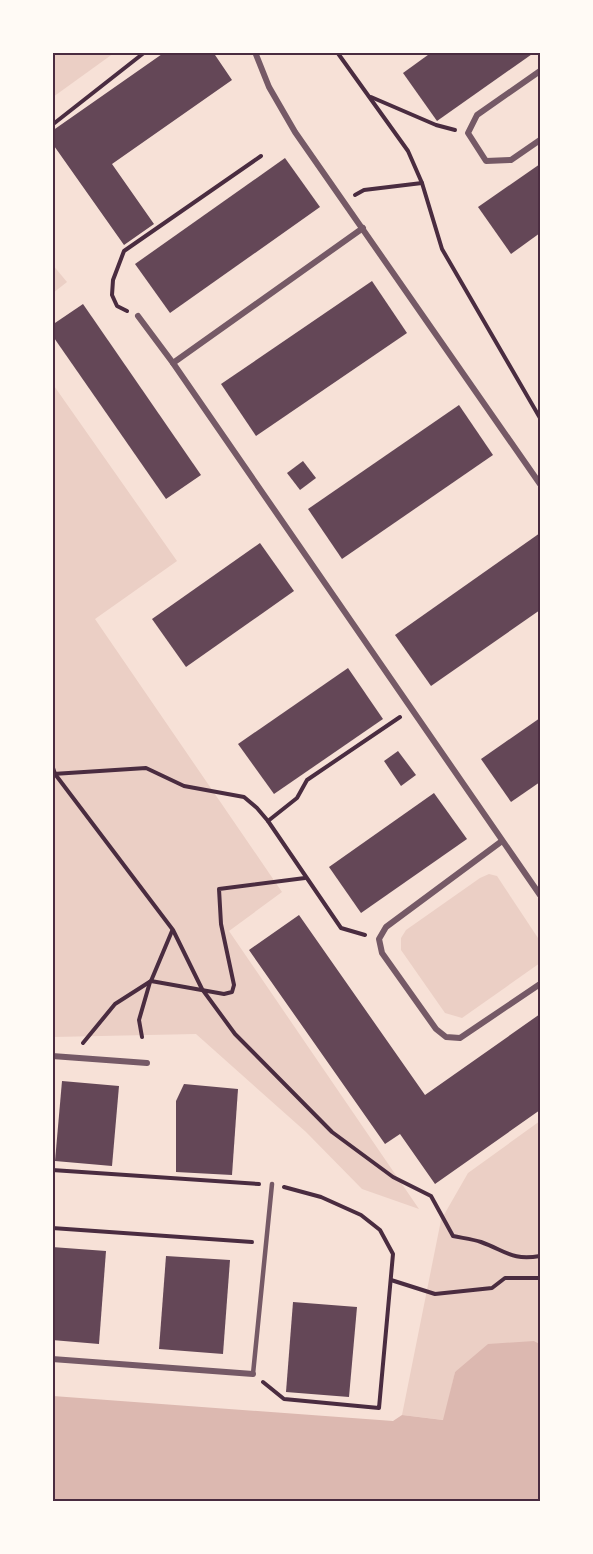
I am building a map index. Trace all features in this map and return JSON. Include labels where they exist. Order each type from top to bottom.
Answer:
[{"type":"street","points":[[255,52],[269,87],[296,132],[539,480]]},
{"type":"street","points":[[540,70],[477,115],[468,133],[486,161],[511,160],[540,140]]},
{"type":"street","points":[[173,363],[363,228]]},
{"type":"street","points":[[138,316],[173,363],[540,895]]},
{"type":"street","points":[[502,840],[386,927],[379,939],[382,953],[436,1029],[446,1037],[460,1038],[540,984]]},
{"type":"street","points":[[52,1056],[147,1063]]},
{"type":"street","points":[[52,1359],[253,1374]]},
{"type":"lane","points":[[253,1374],[272,1184]]},
{"type":"path","points":[[52,125],[145,52]]},
{"type":"path","points":[[337,52],[408,151],[422,183],[442,249],[540,418]]},
{"type":"path","points":[[370,97],[436,125],[468,133]]},
{"type":"path","points":[[138,316],[117,306],[112,295],[114,280],[124,251],[261,156]]},
{"type":"path","points":[[364,190],[422,183]]},
{"type":"path","points":[[268,821],[297,798],[307,780],[412,710]]},
{"type":"path","points":[[52,765],[54,774],[173,930],[202,989],[235,1034],[332,1132],[393,1178],[431,1196],[453,1236],[480,1241],[507,1255],[526,1259],[540,1257]]},
{"type":"path","points":[[54,774],[146,768],[184,786],[244,797],[268,821],[341,928],[379,939]]},
{"type":"path","points":[[83,1043],[115,1004],[150,981],[224,994],[232,992],[234,984],[221,924],[219,889],[305,878]]},
{"type":"path","points":[[142,1037],[139,1020],[150,981],[173,930]]},
{"type":"path","points":[[52,1170],[272,1184],[321,1197],[361,1215],[380,1230],[393,1254],[379,1408],[284,1399],[253,1374]]},
{"type":"path","points":[[52,1228],[266,1244]]},
{"type":"path","points":[[391,1280],[435,1294],[492,1288],[505,1278],[540,1278]]},
{"type":"shaded area","points":[[53,52],[114,52],[114,53],[53,97]]},
{"type":"shaded area","points":[[52,264],[67,282],[53,293],[52,293]]},
{"type":"shaded area","points":[[52,383],[177,561],[95,619],[282,892],[229,931],[419,1209],[362,1189],[306,1132],[196,1034],[53,1037]]},
{"type":"shaded area","points":[[489,874],[497,876],[540,941],[540,963],[462,1018],[445,1013],[401,950],[401,938],[406,930]]},
{"type":"shaded area","points":[[540,1121],[540,1344],[534,1341],[455,1372],[444,1420],[402,1415],[441,1220],[468,1173]]},
{"type":"shaded area","points":[[534,1341],[540,1344],[540,1501],[53,1501],[53,1396],[393,1421],[402,1415],[443,1420],[455,1372],[488,1344]]},
{"type":"building","points":[[165,52],[213,52],[232,80],[112,164],[154,224],[124,245],[52,143],[52,131]]},
{"type":"building","points":[[432,52],[535,52],[437,121],[403,73]]},
{"type":"building","points":[[285,158],[320,207],[170,313],[135,264]]},
{"type":"building","points":[[540,164],[540,233],[511,254],[478,207]]},
{"type":"building","points":[[372,281],[407,333],[256,436],[221,384]]},
{"type":"building","points":[[83,304],[201,475],[166,499],[52,335],[52,325]]},
{"type":"building","points":[[459,405],[493,455],[342,559],[308,509]]},
{"type":"building","points":[[303,461],[316,478],[300,490],[287,473]]},
{"type":"building","points":[[540,533],[540,610],[431,686],[395,635]]},
{"type":"building","points":[[260,543],[294,591],[186,667],[152,619]]},
{"type":"building","points":[[348,668],[383,719],[274,794],[238,744]]},
{"type":"building","points":[[540,718],[540,782],[511,802],[481,759]]},
{"type":"building","points":[[398,751],[416,775],[401,786],[384,761]]},
{"type":"building","points":[[434,793],[467,839],[361,913],[329,867]]},
{"type":"building","points":[[299,915],[425,1095],[540,1014],[540,1110],[435,1184],[400,1134],[385,1144],[249,950]]},
{"type":"building","points":[[62,1081],[119,1086],[112,1166],[55,1161]]},
{"type":"building","points":[[184,1084],[238,1089],[232,1175],[176,1172],[176,1101]]},
{"type":"building","points":[[52,1247],[106,1251],[99,1344],[52,1340]]},
{"type":"building","points":[[166,1256],[230,1260],[223,1354],[159,1349]]},
{"type":"building","points":[[293,1302],[357,1307],[349,1397],[286,1392]]}]
